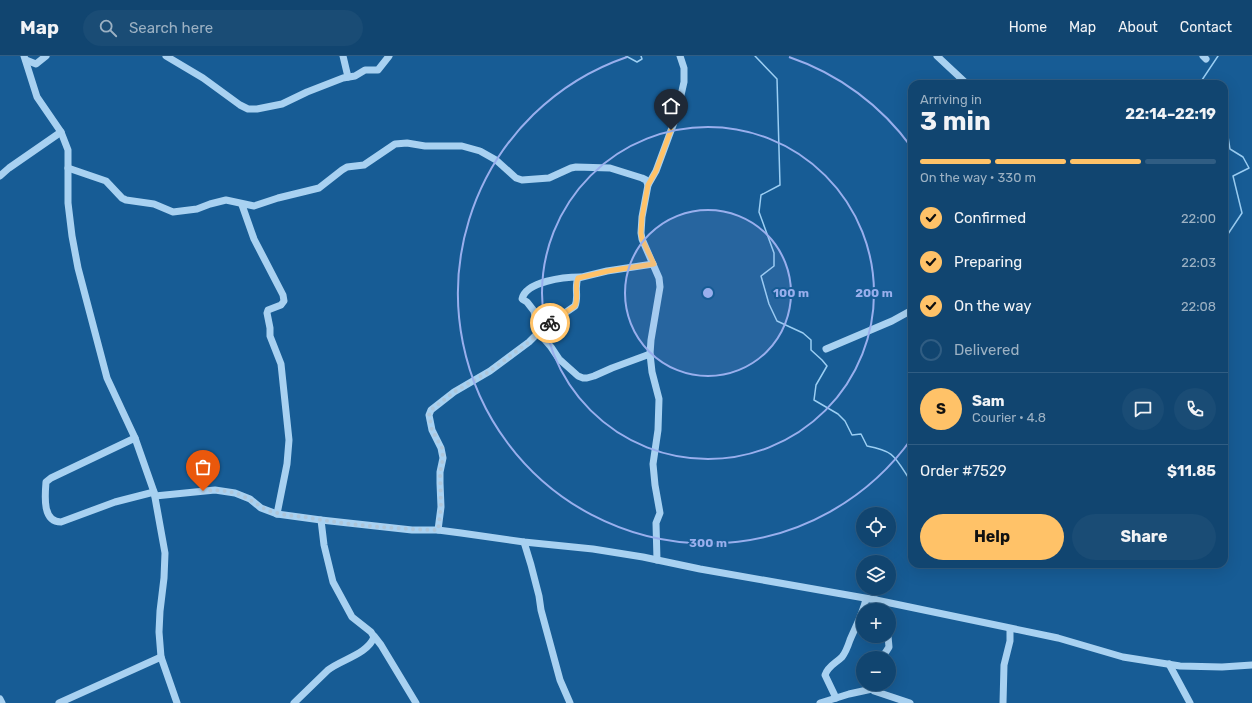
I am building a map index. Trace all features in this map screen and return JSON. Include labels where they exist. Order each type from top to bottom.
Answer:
[{"type":"street","points":[[25,58],[36,64],[46,56]]},
{"type":"street","points":[[166,56],[203,78],[240,105],[248,109],[257,109],[282,104],[307,92],[343,78],[355,76],[365,70],[378,70],[389,56]]},
{"type":"street","points":[[342,56],[348,77]]},
{"type":"street","points":[[657,560],[656,523],[660,513],[654,485],[653,464],[658,430],[659,399],[652,372],[650,354],[660,287],[659,278],[642,239],[641,233],[642,217],[648,185],[656,171],[676,117],[684,82],[684,68],[680,56]]},
{"type":"street","points":[[937,56],[963,80]]},
{"type":"street","points":[[25,58],[37,96],[61,132],[68,150],[68,202],[78,268],[107,378],[135,438],[154,494],[165,553],[159,632],[161,657],[177,703]]},
{"type":"street","points":[[0,176],[9,168],[61,132]]},
{"type":"street","points":[[68,168],[106,181],[122,198],[126,200],[154,204],[173,212],[197,209],[226,200],[242,205],[254,206],[278,198],[319,188],[347,167],[364,165],[395,144],[406,143],[425,146],[462,146],[480,151],[496,160],[516,178],[522,180],[549,178],[576,167],[610,168],[642,178],[646,180],[648,185]]},
{"type":"street","points":[[242,205],[254,239],[284,295],[284,301],[281,305],[268,310],[267,313],[270,336],[281,364],[289,440],[287,464],[277,514]]},
{"type":"street","points":[[650,354],[594,376],[583,378],[578,376],[559,359],[538,332],[534,311],[527,302],[522,299],[522,296],[526,291],[541,283],[566,277],[580,277],[654,264]]},
{"type":"street","points":[[438,530],[441,507],[440,477],[443,458],[442,448],[432,430],[429,415],[431,410],[454,392],[490,371],[529,342],[538,332],[575,306],[577,280],[580,277]]},
{"type":"street","points":[[826,349],[892,321],[908,312]]},
{"type":"street","points":[[135,438],[51,478],[46,482],[44,504],[47,512],[53,520],[61,522],[115,502],[154,494],[224,490],[250,499],[261,508],[277,514],[412,530],[438,530],[524,542],[593,549],[876,600],[1058,638],[1123,656],[1180,666],[1222,667],[1252,665]]},
{"type":"street","points":[[321,520],[324,545],[333,582],[352,617],[371,632],[381,645],[416,703]]},
{"type":"street","points":[[524,542],[558,673],[570,703]]},
{"type":"street","points":[[836,698],[825,674],[826,670],[842,657],[845,652],[865,605],[866,598]]},
{"type":"street","points":[[1003,703],[1004,665],[1010,641],[1010,629]]},
{"type":"street","points":[[294,703],[334,666],[360,652],[373,640],[374,636]]},
{"type":"street","points":[[59,703],[161,657]]},
{"type":"street","points":[[1169,664],[1190,703]]},
{"type":"street","points":[[820,703],[857,691]]},
{"type":"street","points":[[876,691],[878,693],[910,703]]},
{"type":"street","points":[[0,699],[2,703]]},
{"type":"waterway","points":[[626,56],[637,62],[642,59],[641,56]]},
{"type":"waterway","points":[[755,56],[777,79],[780,185],[761,195],[759,212],[774,253],[774,266],[761,276],[769,304],[777,321],[803,333],[811,340],[811,350],[827,366],[816,385],[814,400],[838,414],[845,421],[852,435],[861,434],[867,446],[888,452],[892,455],[908,477]]},
{"type":"waterway","points":[[1202,80],[1218,56]]},
{"type":"waterway","points":[[1228,136],[1230,149],[1243,157],[1249,168],[1233,176],[1242,213],[1228,234]]},
{"type":"way so far","points":[[203,491],[224,490],[235,493],[250,499],[261,508],[277,514],[412,530],[438,530],[441,507],[440,472],[443,458],[442,448],[432,430],[429,415],[431,410],[454,392],[490,371],[529,342],[550,323]]},
{"type":"route","points":[[550,323],[575,306],[577,295],[576,283],[578,278],[608,271],[654,264],[642,239],[642,217],[648,185],[656,171],[671,130]]}]
